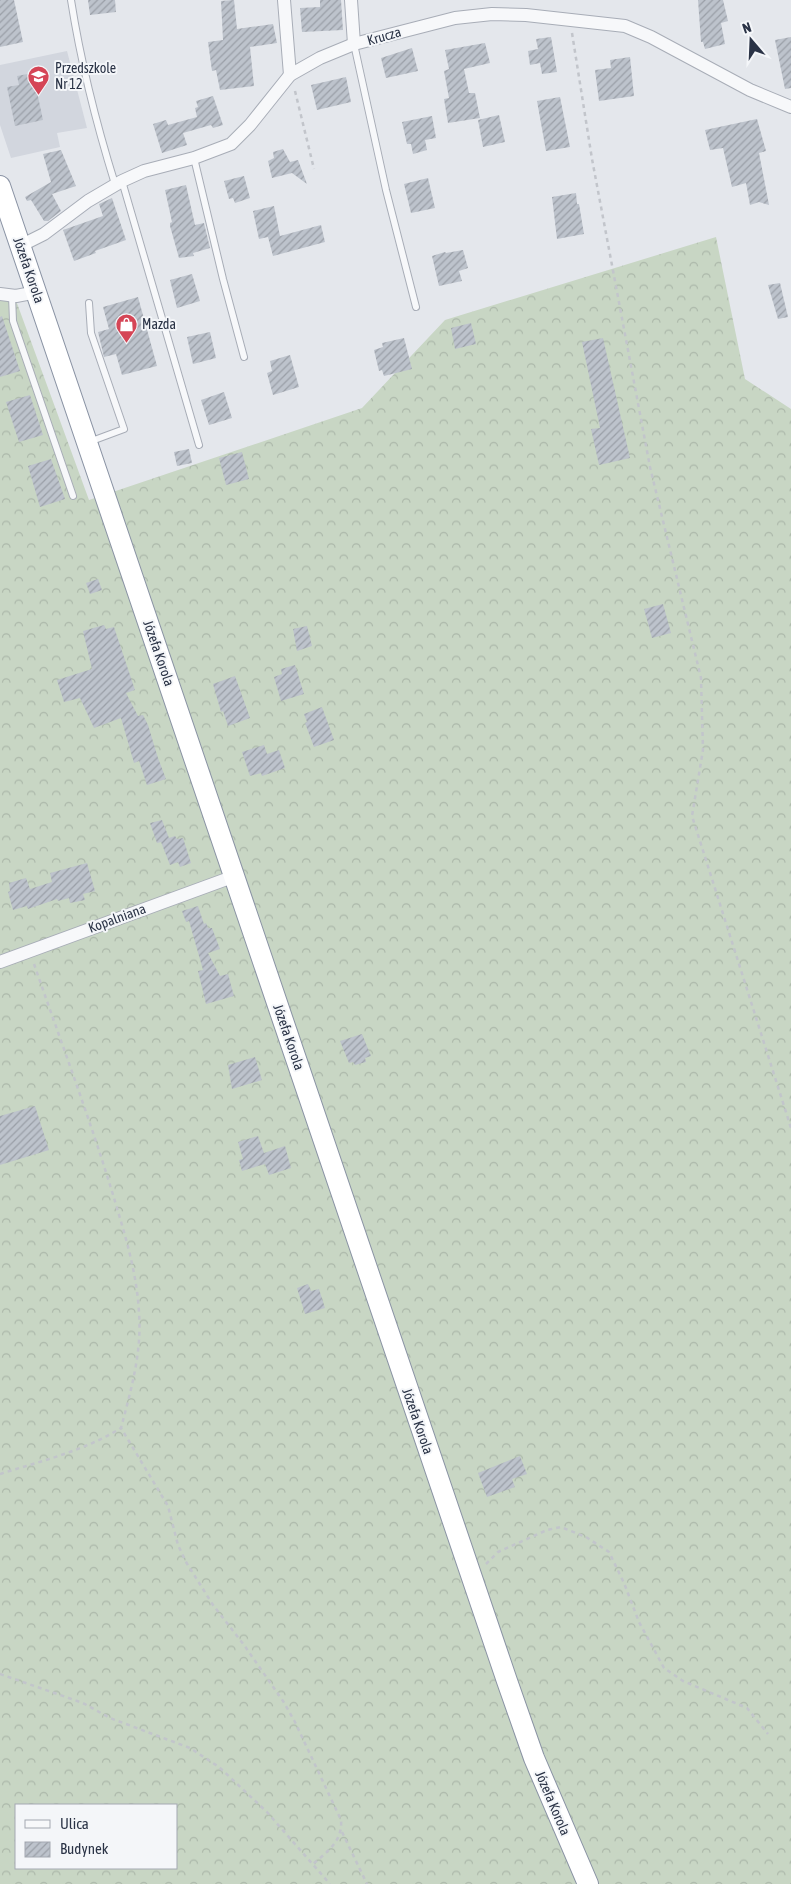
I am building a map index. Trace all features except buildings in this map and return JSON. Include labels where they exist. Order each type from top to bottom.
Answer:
[{"type":"highway","name":"Józefa Korola","points":[[0,186],[534,1758],[588,1884]]},
{"type":"street","points":[[284,0],[290,75]]},
{"type":"street","points":[[351,0],[354,44]]},
{"type":"street","name":"Krucza","points":[[20,246],[44,234],[119,182],[144,171],[194,158],[231,144],[250,125],[290,75],[320,58],[354,44],[455,18],[492,14],[570,19],[625,26],[651,37],[750,90],[791,107]]},
{"type":"street","points":[[6,295],[37,292]]},
{"type":"street","name":"Kopalniana","points":[[0,962],[235,876]]},
{"type":"lane","points":[[71,0],[94,116],[119,182],[199,445]]},
{"type":"lane","points":[[354,44],[386,190],[416,307]]},
{"type":"lane","points":[[194,158],[244,357]]},
{"type":"lane","points":[[6,295],[13,321],[73,496]]},
{"type":"lane","points":[[88,442],[124,429],[91,333],[89,303]]},
{"type":"path","points":[[570,19],[592,159],[650,467],[701,678],[703,750],[692,816],[791,1128]]},
{"type":"path","points":[[290,75],[314,169]]},
{"type":"path","points":[[0,1474],[80,1449],[103,1439],[121,1428],[134,1382],[140,1313],[127,1240],[102,1158],[29,951]]},
{"type":"path","points":[[121,1428],[168,1506],[178,1545],[186,1562],[213,1605],[244,1645],[295,1722],[341,1820],[342,1832],[367,1884]]},
{"type":"path","points":[[472,1578],[498,1552],[547,1530],[562,1528],[586,1537],[609,1552],[624,1582],[639,1622],[664,1668],[684,1681],[747,1708],[768,1734]]},
{"type":"path","points":[[0,1674],[83,1703],[110,1718],[190,1748],[219,1767],[266,1811],[330,1884]]},
{"type":"path","points":[[313,1864],[329,1851],[342,1832]]},
{"type":"shaded area","name":"Przedszkole Nr 12","points":[[67,51],[87,128],[57,133],[60,147],[11,158],[0,125],[0,65]]},
{"type":"green space","points":[[716,237],[745,379],[791,409],[791,1884],[0,1884],[0,292],[14,295],[89,500],[362,408],[445,320]]},
{"type":"place","name":"Przedszkole Nr 12","points":[[39,95]]},
{"type":"place","name":"Mazda","points":[[126,343]]}]
